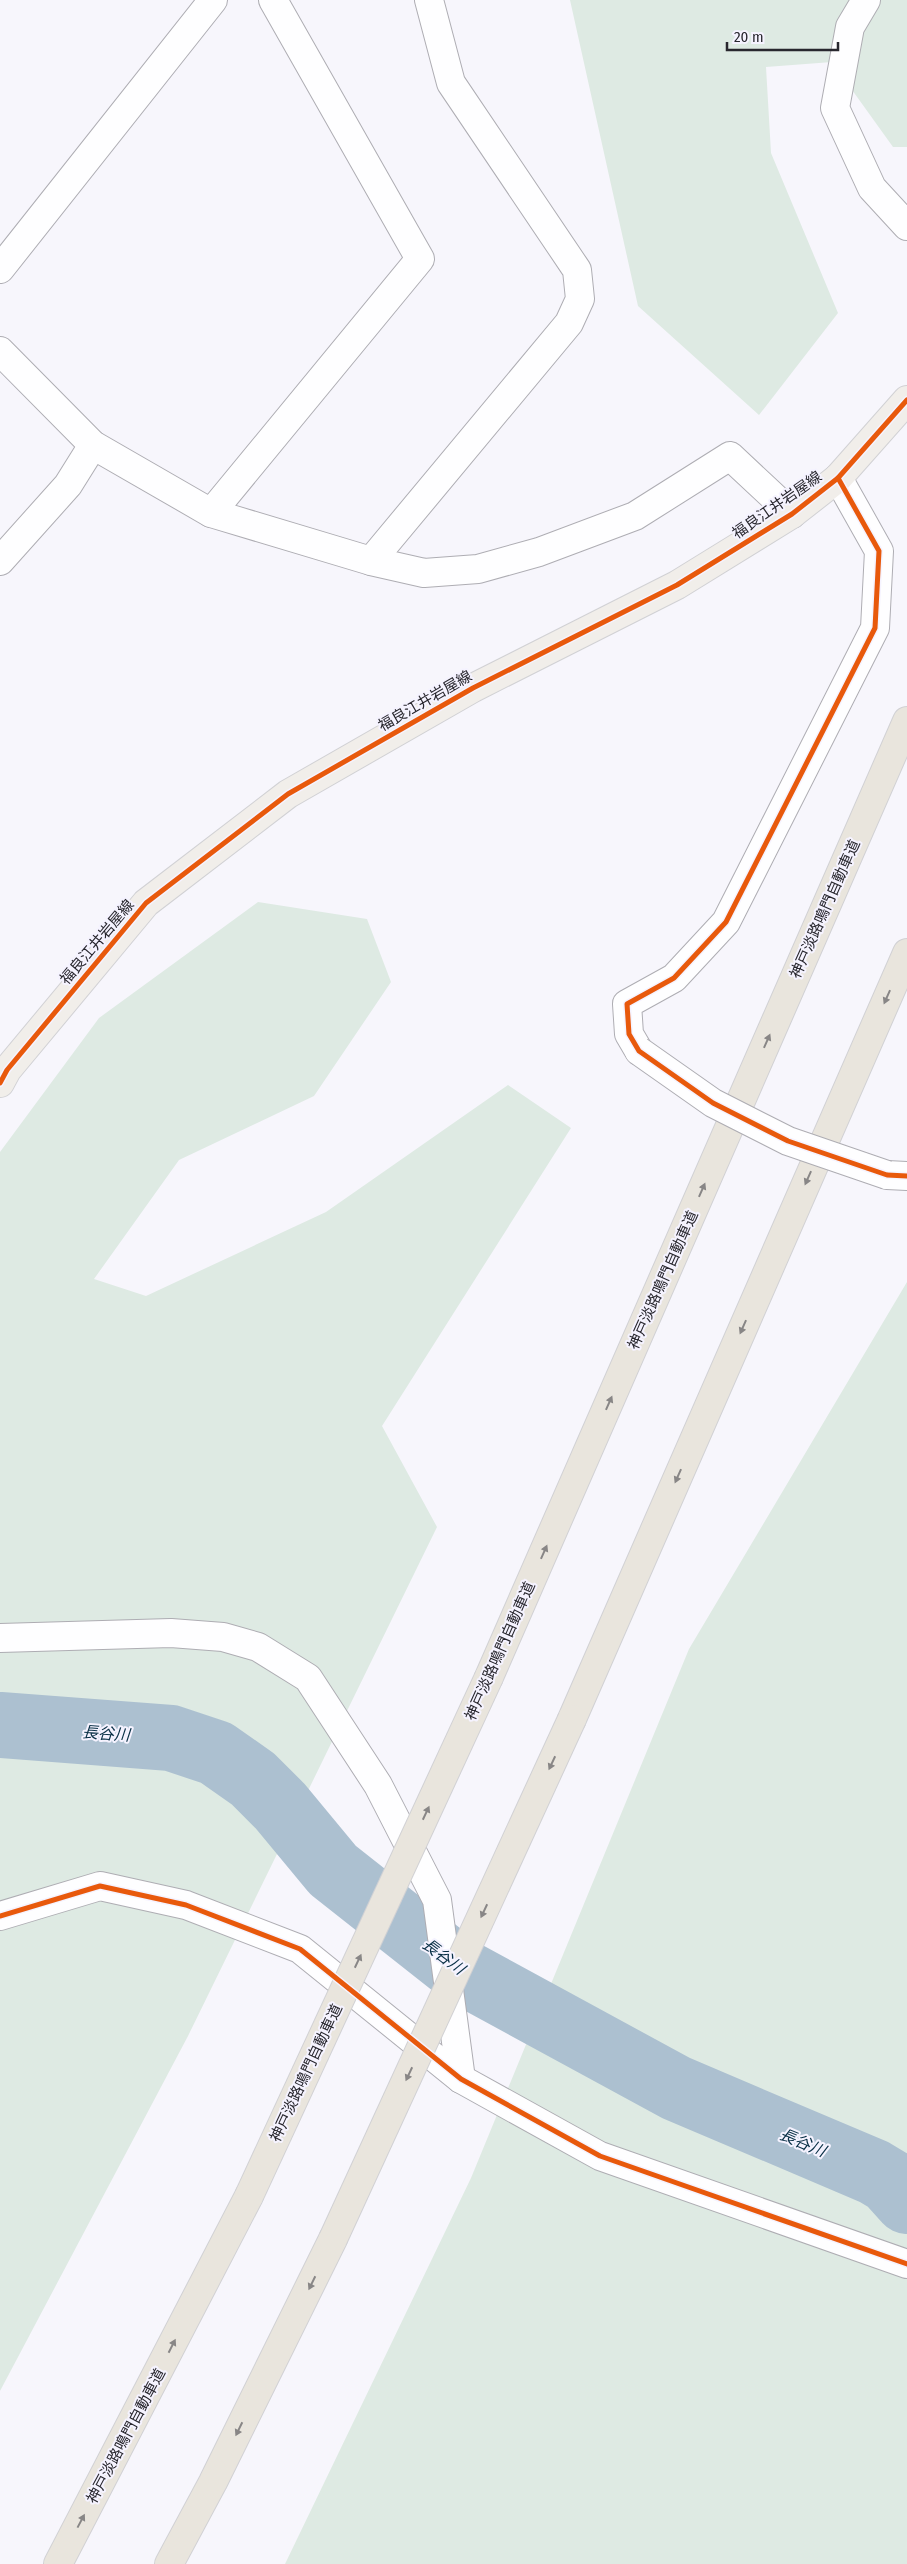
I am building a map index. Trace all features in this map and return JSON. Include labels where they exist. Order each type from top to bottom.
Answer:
[{"type":"highway","name":"神戸淡路鳴門自動車道","points":[[58,2564],[250,2196],[490,1677],[907,721]]},
{"type":"highway","points":[[169,2564],[213,2482],[333,2239],[572,1718],[907,953]]},
{"type":"main road","name":"福良江井岩屋線","points":[[0,1083],[7,1070],[146,903],[288,794],[473,688],[677,585],[792,514],[838,478],[907,400]]},
{"type":"street","points":[[0,269],[213,0]]},
{"type":"street","points":[[211,513],[420,259],[272,0]]},
{"type":"street","points":[[371,561],[569,323],[580,299],[577,270],[450,83],[429,0]]},
{"type":"street","points":[[866,0],[850,27],[835,108],[872,188],[907,226]]},
{"type":"street","points":[[0,351],[93,445],[211,513],[371,561],[424,572],[478,569],[539,552],[635,516],[730,456],[792,514]]},
{"type":"street","points":[[0,562],[68,485],[93,445]]},
{"type":"street","points":[[838,478],[879,551],[875,628],[726,922],[674,978],[627,1004],[629,1034],[639,1050],[713,1103],[779,1137],[897,1176]]},
{"type":"street","points":[[0,1638],[170,1633],[223,1637],[258,1647],[308,1678],[378,1784],[437,1900],[461,2079]]},
{"type":"street","points":[[0,1916],[100,1886],[186,1905],[300,1950],[461,2079],[600,2156],[907,2264]]},
{"type":"shaded area","points":[[570,0],[907,0],[907,147],[893,147],[832,62],[766,67],[771,153],[838,313],[759,415],[638,306]]},
{"type":"shaded area","points":[[258,902],[367,919],[391,982],[314,1096],[179,1160],[94,1279],[146,1296],[326,1212],[508,1085],[571,1128],[382,1426],[437,1527],[188,2036],[0,2391],[0,1152],[99,1018]]},
{"type":"shaded area","points":[[907,1282],[907,2564],[285,2564],[471,2178],[689,1649]]},
{"type":"waterway","name":"長谷川","points":[[0,1725],[171,1738],[216,1753],[253,1779],[280,1806],[333,1870],[461,1971],[676,2088],[874,2172],[889,2181],[907,2201]]},
{"type":"cycle path","points":[[0,1083],[7,1070],[146,903],[288,794],[473,688],[677,585],[792,514],[838,478],[907,400]]},
{"type":"cycle path","points":[[838,478],[879,551],[875,628],[726,922],[674,978],[627,1004],[629,1034],[639,1051],[713,1103],[788,1141],[887,1175],[907,1176]]},
{"type":"cycle path","points":[[0,1916],[100,1886],[186,1905],[300,1949],[461,2079],[600,2156],[907,2264]]}]
